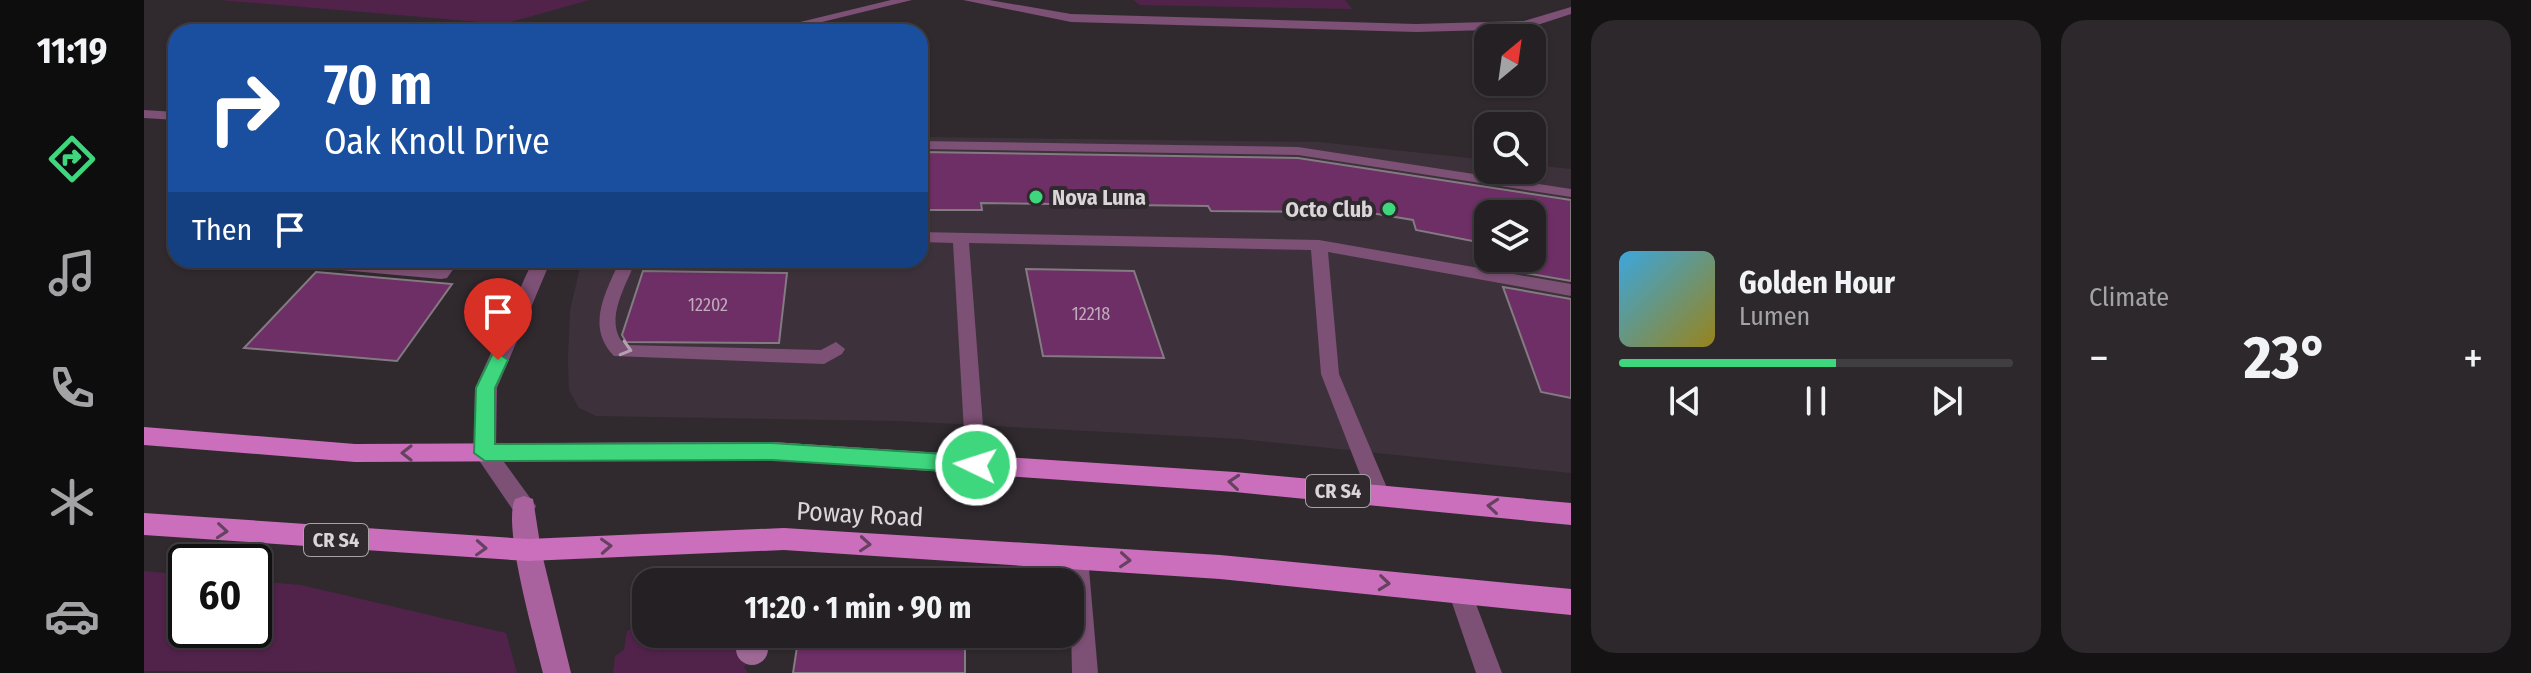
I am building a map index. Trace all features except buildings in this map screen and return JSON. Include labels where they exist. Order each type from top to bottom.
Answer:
[{"type":"main road","name":"CR S4","points":[[144,436],[355,453],[772,451],[1379,495],[1571,514]]},
{"type":"main road","name":"Poway Road","points":[[144,524],[528,550],[784,539],[1220,567],[1571,602]]},
{"type":"street","points":[[800,24],[906,0]]},
{"type":"street","points":[[969,0],[1071,18],[1416,28],[1525,25],[1571,10]]},
{"type":"street","points":[[144,114],[168,116]]},
{"type":"street","points":[[538,268],[486,388],[485,453],[524,506],[528,550],[557,673]]},
{"type":"lane","points":[[928,145],[1298,151],[1571,193]]},
{"type":"lane","points":[[928,237],[1319,245],[1571,290]]},
{"type":"lane","points":[[961,238],[976,465]]},
{"type":"lane","points":[[1319,245],[1330,374],[1379,495]]},
{"type":"lane","points":[[374,268],[441,274],[446,268]]},
{"type":"lane","points":[[625,268],[605,324],[610,344],[620,351],[824,357],[836,349]]},
{"type":"lane","points":[[1076,557],[1085,673]]},
{"type":"lane","points":[[1460,591],[1489,673]]},
{"type":"shaded area","points":[[220,0],[589,0],[504,24]]},
{"type":"shaded area","points":[[1133,0],[1345,0],[1352,9],[1140,5]]},
{"type":"shaded area","points":[[928,137],[1318,142],[1474,159],[1474,184],[1546,184],[1546,166],[1571,169],[1571,473],[1241,439],[899,421],[596,416],[579,408],[569,390],[570,310],[580,268],[928,268]]},
{"type":"shaded area","points":[[144,571],[168,573],[168,648],[272,648],[272,583],[301,585],[506,633],[517,673],[144,671]]},
{"type":"shaded area","points":[[632,629],[632,648],[762,648],[744,667],[748,673],[613,673],[615,656],[624,650],[627,631]]},
{"type":"place","name":"Nova Luna","points":[[1036,197]]},
{"type":"place","name":"Octo Club","points":[[1389,209]]},
{"type":"route","points":[[498,360],[486,388],[485,453],[772,451],[976,465]]}]
